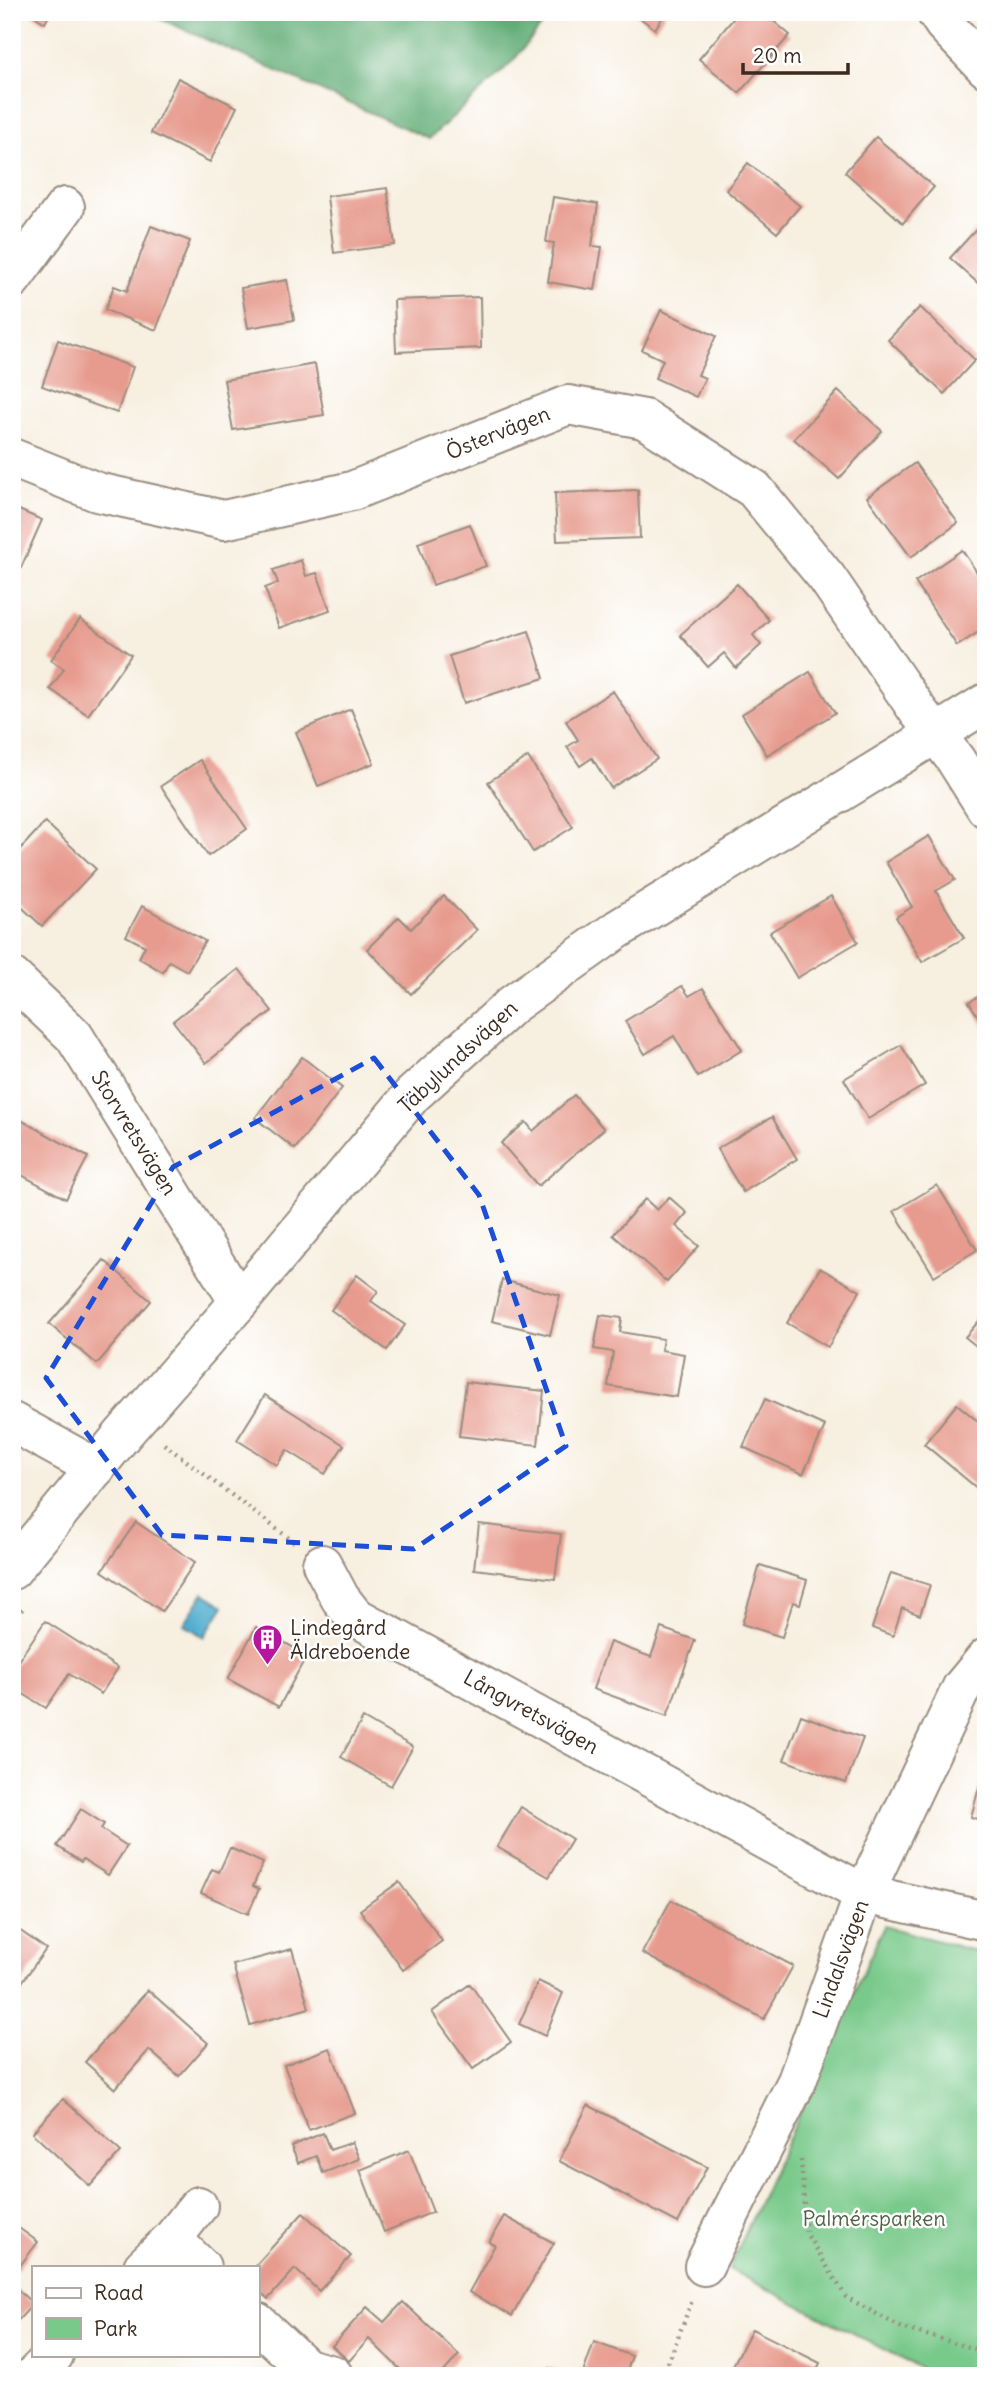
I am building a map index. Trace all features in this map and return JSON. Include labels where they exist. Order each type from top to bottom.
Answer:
[{"type":"street","points":[[936,12],[986,68]]},
{"type":"street","points":[[12,279],[65,207]]},
{"type":"street","name":"Östervägen","points":[[12,458],[97,492],[223,520],[352,491],[568,405],[644,419],[754,489],[827,578],[986,808]]},
{"type":"street","name":"Täbylundsvägen","points":[[21,1585],[96,1468],[412,1095],[513,1004],[618,929],[986,703]]},
{"type":"street","name":"Storvretsvägen","points":[[12,977],[74,1036],[239,1302]]},
{"type":"street","points":[[12,1422],[96,1468]]},
{"type":"street","name":"Långvretsvägen","points":[[322,1564],[340,1598],[354,1616],[864,1894],[986,1922]]},
{"type":"street","name":"Lindalsvägen","points":[[704,2266],[797,2081],[864,1894],[962,1687],[986,1658]]},
{"type":"street","points":[[144,2266],[172,2239],[198,2206]]},
{"type":"street","points":[[172,2239],[200,2266]]},
{"type":"street","points":[[259,2324],[306,2368],[333,2375]]},
{"type":"street","points":[[33,2376],[53,2356]]},
{"type":"path","points":[[169,1433],[161,1441],[322,1564]]},
{"type":"path","points":[[12,1622],[21,1585]]},
{"type":"path","points":[[800,2154],[806,2233],[846,2297],[902,2328],[986,2353]]},
{"type":"path","points":[[663,2376],[685,2323],[704,2266]]},
{"type":"highlighted area","points":[[374,1058],[479,1195],[566,1446],[414,1549],[162,1535],[46,1378],[173,1167]]},
{"type":"green space","points":[[145,12],[553,12],[512,62],[429,139]]},
{"type":"green space","name":"Palmérsparken","points":[[884,1926],[986,1954],[986,2376],[935,2376],[729,2269]]},
{"type":"water","points":[[204,1593],[224,1606],[204,1637],[184,1624]]},
{"type":"building","points":[[29,12],[51,12],[45,23]]},
{"type":"building","points":[[632,12],[666,12],[655,29]]},
{"type":"building","points":[[739,12],[763,12],[790,35],[739,93],[699,59]]},
{"type":"building","points":[[178,78],[237,107],[210,162],[151,133]]},
{"type":"building","points":[[876,137],[934,187],[903,223],[845,172]]},
{"type":"building","points":[[748,163],[800,206],[777,233],[726,190]]},
{"type":"building","points":[[387,188],[395,245],[334,253],[327,196]]},
{"type":"building","points":[[553,197],[598,204],[592,246],[602,247],[595,290],[548,282],[554,243],[546,242]]},
{"type":"building","points":[[981,224],[986,228],[986,280],[981,286],[950,258]]},
{"type":"building","points":[[151,226],[190,241],[156,330],[105,310],[114,286],[127,291]]},
{"type":"building","points":[[287,280],[294,320],[248,328],[241,288]]},
{"type":"building","points":[[480,297],[481,348],[396,352],[394,300]]},
{"type":"building","points":[[920,307],[975,360],[944,394],[888,340]]},
{"type":"building","points":[[661,310],[716,336],[698,375],[705,378],[696,397],[655,378],[663,360],[642,350]]},
{"type":"building","points":[[58,340],[133,367],[117,413],[42,386]]},
{"type":"building","points":[[315,364],[324,415],[233,430],[224,380]]},
{"type":"building","points":[[838,391],[882,431],[839,479],[794,439]]},
{"type":"building","points":[[915,463],[958,523],[911,557],[867,497]]},
{"type":"building","points":[[638,490],[640,538],[557,541],[555,493]]},
{"type":"building","points":[[12,507],[42,520],[17,577],[12,575]]},
{"type":"building","points":[[470,524],[486,566],[433,585],[418,543]]},
{"type":"building","points":[[962,550],[986,586],[986,627],[957,646],[915,582]]},
{"type":"building","points":[[301,560],[306,576],[317,573],[330,610],[279,628],[265,588],[278,583],[273,570]]},
{"type":"building","points":[[737,584],[769,620],[753,635],[761,645],[736,668],[724,653],[708,667],[680,635]]},
{"type":"building","points":[[80,619],[131,655],[88,715],[50,689],[64,669],[51,660]]},
{"type":"building","points":[[529,631],[544,678],[464,703],[449,656]]},
{"type":"building","points":[[810,672],[835,713],[767,755],[742,714]]},
{"type":"building","points":[[613,691],[657,759],[611,788],[592,758],[580,766],[567,747],[578,740],[566,721]]},
{"type":"building","points":[[351,709],[374,763],[318,786],[296,732]]},
{"type":"building","points":[[528,757],[573,827],[533,852],[488,782]]},
{"type":"building","points":[[200,760],[247,829],[208,856],[161,786]]},
{"type":"building","points":[[45,822],[96,869],[42,926],[12,898],[12,858]]},
{"type":"building","points":[[929,836],[955,880],[936,891],[964,938],[922,962],[896,917],[912,907],[886,862]]},
{"type":"building","points":[[444,896],[477,930],[411,994],[367,949],[399,917],[411,929]]},
{"type":"building","points":[[831,896],[858,942],[797,978],[770,932]]},
{"type":"building","points":[[142,906],[205,941],[187,971],[169,961],[163,972],[139,958],[145,946],[126,936]]},
{"type":"building","points":[[239,969],[272,1011],[206,1063],[173,1021]]},
{"type":"building","points":[[682,986],[689,996],[703,988],[742,1050],[698,1077],[674,1036],[645,1054],[625,1021]]},
{"type":"building","points":[[986,992],[986,1030],[969,1002]]},
{"type":"building","points":[[901,1045],[925,1085],[868,1119],[844,1079]]},
{"type":"building","points":[[302,1057],[342,1088],[295,1149],[255,1118]]},
{"type":"building","points":[[574,1095],[604,1129],[538,1186],[501,1143],[526,1122],[533,1131]]},
{"type":"building","points":[[772,1117],[797,1159],[743,1192],[717,1149]]},
{"type":"building","points":[[19,1119],[88,1157],[66,1199],[12,1170],[12,1132]]},
{"type":"building","points":[[937,1185],[977,1250],[934,1276],[894,1211]]},
{"type":"building","points":[[669,1197],[687,1213],[676,1226],[699,1246],[667,1282],[613,1235],[645,1199],[657,1210]]},
{"type":"building","points":[[104,1260],[151,1301],[97,1364],[49,1324]]},
{"type":"building","points":[[820,1268],[860,1291],[828,1347],[787,1323]]},
{"type":"building","points":[[357,1275],[378,1291],[371,1301],[405,1325],[387,1350],[331,1310]]},
{"type":"building","points":[[502,1280],[560,1295],[550,1335],[492,1321]]},
{"type":"building","points":[[986,1313],[986,1354],[965,1337]]},
{"type":"building","points":[[600,1315],[622,1318],[620,1332],[663,1339],[661,1350],[684,1354],[677,1397],[608,1386],[613,1352],[594,1349]]},
{"type":"building","points":[[466,1382],[544,1391],[538,1445],[459,1436]]},
{"type":"building","points":[[265,1395],[344,1445],[325,1474],[287,1450],[277,1465],[237,1440]]},
{"type":"building","points":[[765,1399],[825,1426],[803,1474],[743,1447]]},
{"type":"building","points":[[957,1404],[986,1428],[986,1479],[978,1489],[924,1444]]},
{"type":"building","points":[[136,1522],[195,1562],[162,1611],[102,1571]]},
{"type":"building","points":[[479,1524],[561,1534],[555,1579],[474,1569]]},
{"type":"building","points":[[760,1565],[807,1580],[800,1604],[793,1602],[782,1637],[742,1624]]},
{"type":"building","points":[[891,1573],[930,1585],[920,1615],[902,1608],[893,1636],[872,1628]]},
{"type":"building","points":[[45,1621],[118,1668],[101,1694],[69,1674],[46,1708],[12,1687],[12,1670]]},
{"type":"building","name":"Lindegård Äldreboende","points":[[256,1627],[307,1655],[279,1707],[228,1679]]},
{"type":"building","points":[[661,1628],[695,1640],[667,1716],[593,1689],[610,1642],[651,1657]]},
{"type":"building","points":[[801,1715],[863,1738],[846,1783],[784,1760]]},
{"type":"building","points":[[363,1718],[413,1747],[391,1786],[341,1757]]},
{"type":"building","points":[[984,1769],[986,1770],[986,1821],[971,1817]]},
{"type":"building","points":[[521,1807],[572,1839],[549,1877],[497,1847]]},
{"type":"building","points":[[81,1809],[104,1824],[101,1829],[127,1846],[108,1875],[57,1846]]},
{"type":"building","points":[[230,1848],[263,1863],[253,1886],[259,1889],[248,1914],[201,1893],[212,1869],[219,1872]]},
{"type":"building","points":[[399,1882],[442,1941],[403,1970],[360,1910]]},
{"type":"building","points":[[671,1900],[793,1966],[764,2019],[642,1953]]},
{"type":"building","points":[[12,1925],[46,1949],[22,1982],[12,1975]]},
{"type":"building","points":[[292,1949],[309,2008],[250,2025],[233,1965]]},
{"type":"building","points":[[538,1981],[563,1993],[545,2036],[519,2024]]},
{"type":"building","points":[[470,1984],[511,2042],[473,2069],[432,2012]]},
{"type":"building","points":[[148,1990],[208,2043],[179,2076],[149,2050],[115,2089],[85,2062]]},
{"type":"building","points":[[330,2048],[355,2113],[309,2130],[284,2065]]},
{"type":"building","points":[[63,2099],[121,2152],[90,2186],[32,2133]]},
{"type":"building","points":[[588,2105],[707,2167],[678,2223],[559,2161]]},
{"type":"building","points":[[323,2133],[330,2150],[352,2142],[359,2159],[323,2173],[316,2156],[298,2163],[291,2146]]},
{"type":"building","points":[[409,2150],[433,2212],[384,2232],[360,2170]]},
{"type":"building","points":[[303,2213],[351,2256],[319,2291],[295,2269],[268,2299],[259,2291],[259,2266],[255,2266]]},
{"type":"building","points":[[504,2216],[554,2243],[512,2316],[469,2292],[495,2245],[489,2242]]},
{"type":"building","points":[[12,2223],[38,2242],[12,2276]]},
{"type":"building","points":[[15,2287],[32,2305],[12,2327],[12,2290]]},
{"type":"building","points":[[403,2302],[459,2355],[440,2376],[407,2376],[369,2339],[349,2361],[332,2346],[367,2307],[384,2322]]},
{"type":"building","points":[[752,2329],[820,2363],[814,2376],[735,2376],[729,2373]]},
{"type":"building","points":[[594,2342],[632,2356],[625,2376],[582,2376]]},
{"type":"building","points":[[550,2368],[571,2376],[547,2376]]},
{"type":"place","name":"Lindegård Äldreboende","points":[[267,1667]]}]
